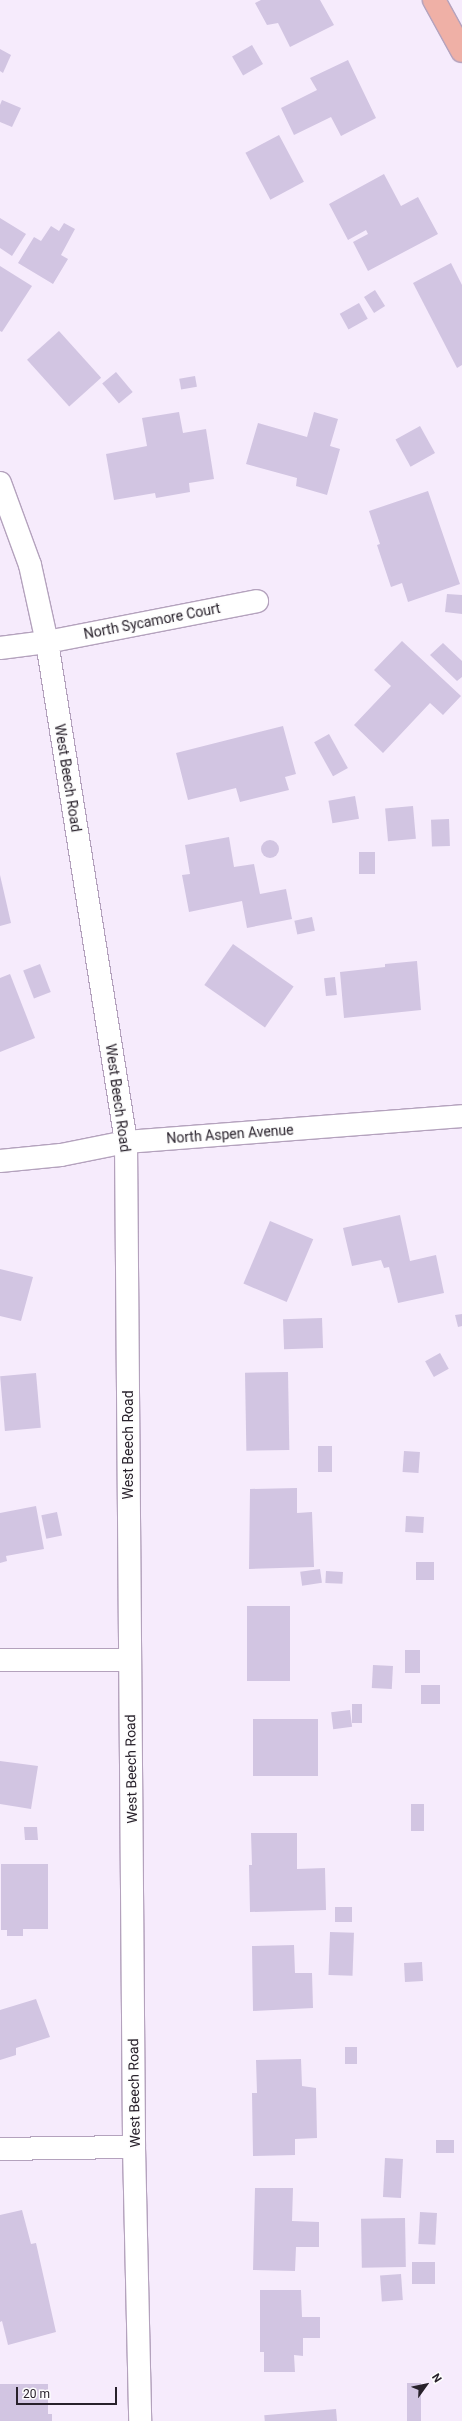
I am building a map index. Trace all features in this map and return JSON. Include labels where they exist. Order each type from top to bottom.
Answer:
[{"type":"main road","points":[[434,0],[462,51]]},
{"type":"street","name":"West Beech Road","points":[[0,483],[30,565],[47,642],[126,1142],[134,2147],[140,2421]]},
{"type":"street","name":"North Sycamore Court","points":[[0,648],[47,642],[257,601]]},
{"type":"street","name":"North Aspen Avenue","points":[[0,1161],[61,1155],[126,1142],[462,1116]]},
{"type":"street","points":[[0,1660],[130,1660]]},
{"type":"street","points":[[0,2149],[134,2147]]},
{"type":"building","points":[[261,0],[320,0],[334,25],[290,47],[278,23],[267,25],[255,3]]},
{"type":"building","points":[[252,45],[263,64],[243,76],[232,56]]},
{"type":"building","points":[[0,49],[11,55],[3,73],[0,71]]},
{"type":"building","points":[[348,60],[376,118],[341,136],[331,117],[294,135],[281,108],[317,90],[310,78]]},
{"type":"building","points":[[2,100],[21,108],[12,127],[0,122],[0,105]]},
{"type":"building","points":[[279,135],[304,182],[270,200],[245,153]]},
{"type":"building","points":[[384,174],[401,206],[418,197],[438,234],[368,271],[353,242],[368,234],[366,230],[348,240],[329,204]]},
{"type":"building","points":[[0,218],[26,234],[12,256],[0,248]]},
{"type":"building","points":[[64,223],[75,229],[61,255],[68,259],[53,284],[18,263],[34,237],[41,241],[51,226],[59,231]]},
{"type":"building","points":[[451,263],[462,285],[462,365],[457,368],[413,283]]},
{"type":"building","points":[[0,266],[32,286],[2,332],[0,331]]},
{"type":"building","points":[[375,290],[385,306],[374,313],[364,297]]},
{"type":"building","points":[[359,303],[368,319],[348,329],[340,314]]},
{"type":"building","points":[[59,331],[101,378],[69,407],[27,360]]},
{"type":"building","points":[[116,372],[133,392],[119,403],[102,384]]},
{"type":"building","points":[[195,376],[197,387],[181,390],[179,379]]},
{"type":"building","points":[[179,412],[183,433],[206,429],[214,479],[189,483],[190,492],[156,498],[155,493],[114,500],[106,454],[147,446],[142,418]]},
{"type":"building","points":[[314,412],[338,419],[330,446],[340,449],[327,495],[296,486],[297,478],[246,464],[258,423],[307,437]]},
{"type":"building","points":[[420,426],[435,453],[411,467],[396,440]]},
{"type":"building","points":[[428,491],[460,584],[408,602],[402,583],[391,587],[377,545],[380,544],[369,511]]},
{"type":"building","points":[[447,594],[462,595],[462,614],[445,612]]},
{"type":"building","points":[[402,641],[461,696],[443,715],[430,703],[383,753],[354,725],[391,686],[374,670]]},
{"type":"building","points":[[443,643],[462,661],[462,677],[457,681],[430,655]]},
{"type":"building","points":[[283,726],[296,774],[285,777],[289,790],[240,802],[236,788],[188,800],[176,753]]},
{"type":"building","points":[[329,734],[348,768],[333,776],[314,742]]},
{"type":"building","points":[[355,796],[359,819],[332,823],[328,801]]},
{"type":"building","points":[[413,806],[416,839],[388,841],[385,808]]},
{"type":"building","points":[[449,819],[450,846],[432,847],[431,820]]},
{"type":"building","points":[[229,837],[234,867],[254,864],[260,894],[286,889],[292,919],[247,928],[242,901],[189,912],[182,875],[190,874],[185,845]]},
{"type":"building","points":[[270,840],[276,843],[279,849],[276,855],[270,858],[264,855],[261,849],[264,843]]},
{"type":"building","points":[[359,852],[375,852],[375,874],[359,874]]},
{"type":"building","points":[[0,875],[11,923],[0,926]]},
{"type":"building","points":[[312,917],[315,931],[297,934],[294,921]]},
{"type":"building","points":[[233,944],[294,986],[265,1027],[204,985]]},
{"type":"building","points":[[417,961],[421,1010],[344,1018],[340,972],[385,967],[385,964]]},
{"type":"building","points":[[40,964],[51,992],[34,998],[23,970]]},
{"type":"building","points":[[10,974],[35,1038],[0,1052],[0,978]]},
{"type":"building","points":[[335,977],[337,995],[326,996],[324,978]]},
{"type":"building","points":[[400,1215],[410,1261],[436,1255],[444,1293],[398,1303],[389,1267],[384,1268],[381,1260],[352,1266],[343,1228]]},
{"type":"building","points":[[270,1221],[313,1239],[287,1302],[243,1284]]},
{"type":"building","points":[[0,1269],[33,1277],[21,1321],[0,1316]]},
{"type":"building","points":[[462,1314],[462,1326],[458,1327],[455,1315]]},
{"type":"building","points":[[322,1318],[323,1348],[284,1349],[283,1319]]},
{"type":"building","points":[[440,1353],[449,1369],[434,1377],[425,1361]]},
{"type":"building","points":[[288,1372],[289,1450],[246,1451],[245,1373]]},
{"type":"building","points":[[36,1373],[41,1428],[5,1431],[0,1376]]},
{"type":"building","points":[[318,1446],[332,1446],[332,1472],[318,1472]]},
{"type":"building","points":[[404,1451],[420,1452],[418,1473],[403,1472]]},
{"type":"building","points":[[297,1488],[297,1513],[312,1512],[314,1567],[249,1569],[250,1489]]},
{"type":"building","points":[[36,1506],[44,1549],[6,1556],[7,1561],[0,1563],[0,1513]]},
{"type":"building","points":[[57,1512],[62,1535],[46,1539],[41,1515]]},
{"type":"building","points":[[406,1516],[424,1517],[423,1533],[405,1532]]},
{"type":"building","points":[[416,1562],[434,1562],[434,1580],[416,1580]]},
{"type":"building","points":[[320,1569],[322,1583],[302,1586],[300,1572]]},
{"type":"building","points":[[326,1571],[343,1572],[342,1584],[325,1583]]},
{"type":"building","points":[[247,1606],[290,1606],[290,1681],[247,1681]]},
{"type":"building","points":[[405,1650],[420,1650],[420,1673],[405,1673]]},
{"type":"building","points":[[373,1665],[393,1666],[392,1689],[372,1688]]},
{"type":"building","points":[[421,1685],[440,1685],[440,1704],[421,1704]]},
{"type":"building","points":[[352,1704],[362,1704],[362,1723],[352,1723]]},
{"type":"building","points":[[350,1710],[352,1727],[333,1729],[331,1712]]},
{"type":"building","points":[[253,1719],[318,1719],[318,1776],[253,1776]]},
{"type":"building","points":[[0,1761],[38,1766],[31,1809],[0,1804]]},
{"type":"building","points":[[411,1804],[424,1804],[424,1831],[411,1831]]},
{"type":"building","points":[[24,1827],[37,1827],[38,1840],[25,1840]]},
{"type":"building","points":[[251,1833],[297,1833],[297,1869],[325,1868],[326,1910],[250,1912],[249,1865],[252,1865]]},
{"type":"building","points":[[1,1864],[48,1864],[48,1929],[23,1929],[23,1936],[7,1936],[7,1930],[1,1930]]},
{"type":"building","points":[[335,1907],[352,1907],[352,1922],[335,1922]]},
{"type":"building","points":[[330,1932],[354,1933],[352,1976],[328,1975]]},
{"type":"building","points":[[294,1945],[295,1973],[312,1973],[313,2008],[253,2011],[252,1946]]},
{"type":"building","points":[[422,1962],[423,1981],[405,1982],[404,1963]]},
{"type":"building","points":[[36,1999],[50,2037],[16,2048],[16,2055],[0,2060],[0,2010]]},
{"type":"building","points":[[345,2047],[357,2047],[357,2064],[345,2064]]},
{"type":"building","points":[[301,2059],[302,2086],[316,2088],[317,2138],[295,2139],[295,2155],[253,2156],[252,2093],[257,2093],[256,2060]]},
{"type":"building","points":[[436,2140],[454,2140],[454,2153],[436,2153]]},
{"type":"building","points":[[385,2158],[403,2159],[401,2198],[383,2197]]},
{"type":"building","points":[[255,2188],[293,2188],[292,2221],[319,2222],[319,2247],[296,2247],[295,2271],[253,2270]]},
{"type":"building","points":[[22,2210],[31,2244],[36,2243],[56,2332],[8,2345],[2,2321],[0,2322],[0,2215]]},
{"type":"building","points":[[420,2212],[437,2213],[435,2245],[418,2244]]},
{"type":"building","points":[[405,2218],[406,2267],[362,2268],[361,2219]]},
{"type":"building","points":[[412,2262],[435,2262],[435,2284],[412,2284]]},
{"type":"building","points":[[401,2274],[403,2300],[382,2301],[380,2275]]},
{"type":"building","points":[[260,2290],[301,2290],[302,2317],[320,2317],[320,2338],[303,2338],[303,2356],[294,2355],[295,2372],[264,2372],[264,2352],[260,2352]]},
{"type":"building","points":[[407,2383],[421,2383],[421,2421],[407,2421]]},
{"type":"building","points":[[0,2384],[48,2384],[48,2414],[52,2414],[52,2421],[0,2421]]},
{"type":"building","points":[[336,2409],[337,2421],[265,2421],[264,2415]]}]
